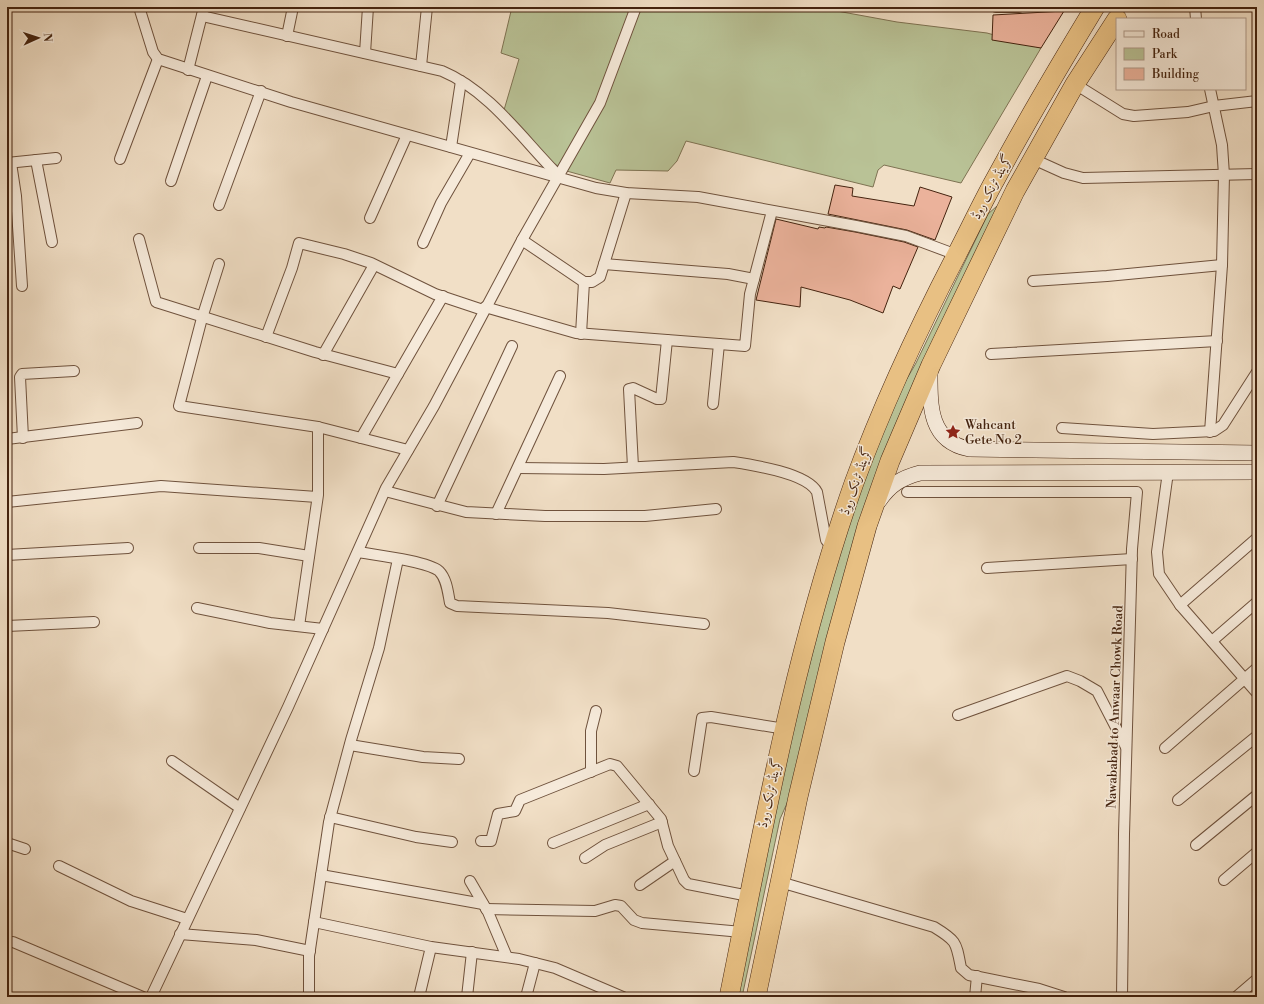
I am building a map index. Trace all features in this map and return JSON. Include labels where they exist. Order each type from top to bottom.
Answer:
[{"type":"highway","name":"گرینڈ ٹرنک روڈ","points":[[729,997],[785,729],[806,644],[833,549],[880,414],[934,296],[957,255],[996,178],[1095,7]]},
{"type":"highway","name":"گرینڈ ٹرنک روڈ","points":[[1118,18],[1125,7]]},
{"type":"highway","name":"گرینڈ ٹرنک روڈ","points":[[756,997],[780,882],[835,642],[874,508],[890,461],[931,366],[1015,191],[1075,84],[1116,21]]},
{"type":"highway","points":[[996,178],[1015,191]]},
{"type":"main road","points":[[931,366],[930,393],[933,418],[946,437],[957,446],[970,449],[1257,453]]},
{"type":"main road","points":[[1228,452],[1230,472]]},
{"type":"main road","points":[[874,508],[891,485],[907,476],[920,473],[1257,472]]},
{"type":"street","points":[[139,7],[153,52],[158,59],[188,70],[261,91],[291,102],[451,148],[559,176],[596,188],[626,193],[698,197],[906,236],[957,255]]},
{"type":"street","points":[[287,36],[293,7]]},
{"type":"street","points":[[365,53],[368,7]]},
{"type":"street","points":[[421,66],[427,7]]},
{"type":"street","points":[[151,997],[323,629],[385,491],[434,406],[484,309],[522,240],[600,103],[636,7]]},
{"type":"street","points":[[996,7],[1019,7]]},
{"type":"street","points":[[1195,7],[1196,18]]},
{"type":"street","points":[[188,70],[203,12],[287,36],[442,71],[461,81],[486,100],[559,176]]},
{"type":"street","points":[[120,159],[158,59]]},
{"type":"street","points":[[171,181],[208,76]]},
{"type":"street","points":[[451,148],[461,81]]},
{"type":"street","points":[[1075,84],[1123,114],[1134,116],[1188,112],[1214,106],[1257,101]]},
{"type":"street","points":[[1210,90],[1222,144],[1224,175],[1222,265],[1210,432]]},
{"type":"street","points":[[219,205],[261,91]]},
{"type":"street","points":[[370,218],[406,135]]},
{"type":"street","points":[[422,243],[441,203],[470,153]]},
{"type":"street","points":[[22,286],[16,196],[9,163],[56,158]]},
{"type":"street","points":[[1033,159],[1064,173],[1082,178],[1257,174]]},
{"type":"street","points":[[36,160],[52,242]]},
{"type":"street","points":[[522,240],[584,282],[592,282],[600,278],[626,193]]},
{"type":"street","points":[[266,337],[292,268],[299,243],[344,254],[374,264],[443,296],[484,309],[581,334],[745,346],[750,294],[772,211]]},
{"type":"street","points":[[139,239],[156,302],[202,318],[323,355],[398,374]]},
{"type":"street","points":[[219,264],[202,318],[179,406],[318,427],[408,450]]},
{"type":"street","points":[[323,355],[374,264]]},
{"type":"street","points":[[604,264],[728,274],[754,279]]},
{"type":"street","points":[[1033,281],[1107,276],[1222,265]]},
{"type":"street","points":[[581,334],[584,282]]},
{"type":"street","points":[[360,438],[443,296]]},
{"type":"street","points":[[633,467],[629,390],[633,388],[657,399],[661,399],[667,340]]},
{"type":"street","points":[[991,354],[1217,341]]},
{"type":"street","points":[[713,404],[719,344]]},
{"type":"street","points":[[437,506],[512,346]]},
{"type":"street","points":[[22,438],[20,377],[22,374],[74,371]]},
{"type":"street","points":[[1062,428],[1153,434],[1214,431],[1223,425],[1257,372]]},
{"type":"street","points":[[496,514],[560,376]]},
{"type":"street","points":[[7,439],[137,423]]},
{"type":"street","points":[[299,626],[318,497],[318,427]]},
{"type":"street","points":[[518,468],[633,467],[733,462],[753,465],[799,478],[814,485],[817,492],[826,540],[833,549]]},
{"type":"street","points":[[1168,472],[1158,552],[1159,574],[1180,605],[1257,693]]},
{"type":"street","points":[[7,502],[161,486],[318,497]]},
{"type":"street","points":[[385,491],[437,506],[466,512],[496,514],[545,516],[645,516],[716,509]]},
{"type":"street","name":"Nawababad to Anwaar Chowk Road","points":[[907,492],[1137,492],[1132,559],[1122,997]]},
{"type":"street","points":[[1180,605],[1257,538]]},
{"type":"street","points":[[7,555],[128,548]]},
{"type":"street","points":[[199,548],[259,548],[309,556]]},
{"type":"street","points":[[358,552],[427,565],[439,571],[446,581],[450,603],[456,606],[608,613],[704,624]]},
{"type":"street","points":[[309,997],[310,951],[330,817],[379,648],[398,559]]},
{"type":"street","points":[[987,568],[1132,559]]},
{"type":"street","points":[[1212,641],[1257,602]]},
{"type":"street","points":[[197,608],[270,623],[323,629]]},
{"type":"street","points":[[7,626],[94,622]]},
{"type":"street","points":[[1165,748],[1257,668]]},
{"type":"street","points":[[958,715],[1067,676],[1073,677],[1097,692],[1127,749]]},
{"type":"street","points":[[591,772],[591,731],[596,711]]},
{"type":"street","points":[[694,771],[702,718],[711,717],[785,729]]},
{"type":"street","points":[[1178,800],[1257,736]]},
{"type":"street","points":[[350,745],[423,757],[459,759]]},
{"type":"street","points":[[172,761],[240,808]]},
{"type":"street","points":[[480,841],[491,841],[493,839],[498,814],[515,811],[520,800],[610,764],[617,766],[662,822],[668,846],[684,880],[688,884],[749,896]]},
{"type":"street","points":[[1196,845],[1257,795]]},
{"type":"street","points":[[553,843],[649,804]]},
{"type":"street","points":[[330,817],[416,837],[452,842]]},
{"type":"street","points":[[585,858],[606,845],[662,822]]},
{"type":"street","points":[[7,843],[24,849]]},
{"type":"street","points":[[1224,880],[1257,852]]},
{"type":"street","points":[[640,885],[675,861]]},
{"type":"street","points":[[59,866],[131,901],[187,919]]},
{"type":"street","points":[[321,875],[485,906],[595,911],[615,905],[621,906],[634,920],[642,923],[742,932]]},
{"type":"street","points":[[470,881],[485,906],[508,957]]},
{"type":"street","points":[[780,882],[934,927],[949,937],[956,944],[961,968],[970,975],[1039,989],[1064,997]]},
{"type":"street","points":[[314,922],[431,947],[508,957],[535,963],[555,968],[623,997]]},
{"type":"street","points":[[180,934],[256,940],[310,951]]},
{"type":"street","points":[[12,942],[143,997]]},
{"type":"street","points":[[419,997],[431,947]]},
{"type":"street","points":[[467,997],[472,952]]},
{"type":"street","points":[[526,997],[535,963]]},
{"type":"street","points":[[975,997],[977,976]]},
{"type":"street","points":[[1236,997],[1257,979]]},
{"type":"green space","points":[[512,7],[815,7],[897,22],[987,33],[1041,48],[961,183],[884,165],[878,170],[873,187],[686,141],[677,161],[668,171],[616,170],[610,183],[563,170],[542,154],[504,110],[519,59],[501,53]]},
{"type":"green space","points":[[997,206],[1001,209],[937,339],[788,801],[780,819],[742,997],[734,997],[772,810],[831,568],[889,410],[916,363],[988,214]]},
{"type":"building","points":[[1064,11],[1041,48],[992,40],[993,15]]},
{"type":"building","points":[[835,185],[853,188],[852,196],[914,206],[920,187],[952,197],[935,240],[907,230],[828,214]]},
{"type":"building","points":[[776,219],[818,229],[819,227],[826,227],[855,232],[904,242],[918,247],[900,289],[893,286],[883,313],[850,300],[801,287],[800,307],[756,300]]},
{"type":"place","name":"Wahcant Gete No 2","points":[[953,432]]}]
